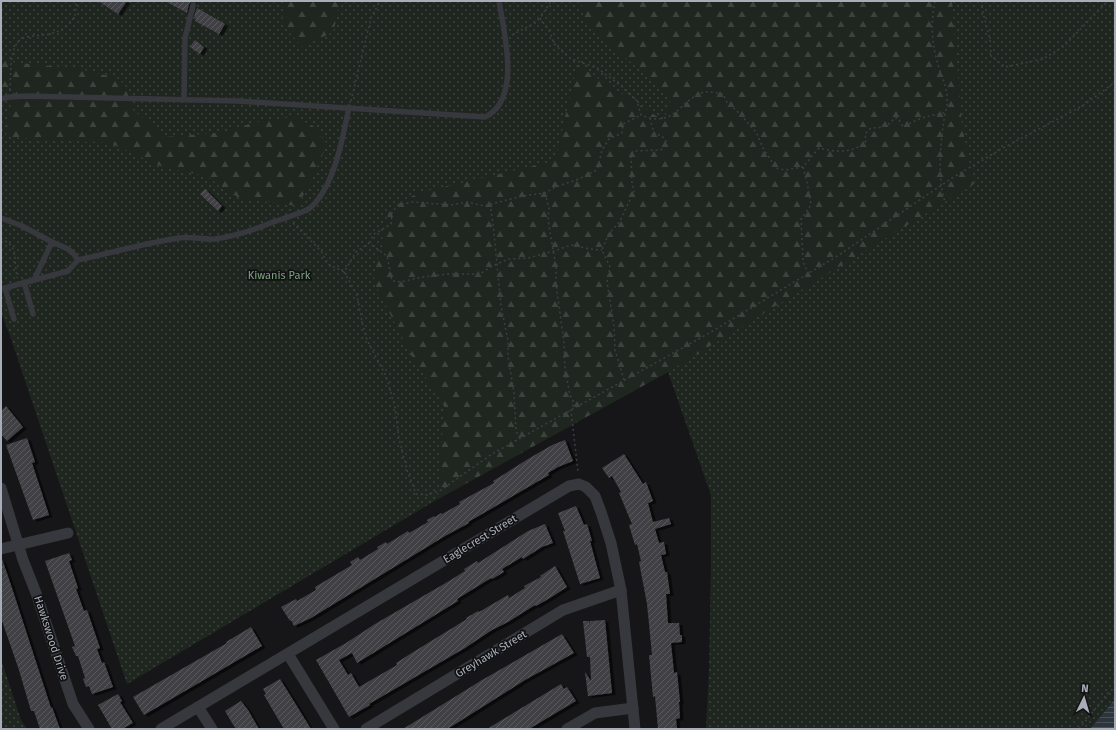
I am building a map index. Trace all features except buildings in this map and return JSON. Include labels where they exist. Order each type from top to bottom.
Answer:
[{"type":"street","name":"Eaglecrest Street","points":[[161,729],[569,486],[579,484],[586,487],[595,496],[610,543],[621,590],[635,729]]},
{"type":"street","name":"Hawkswood Drive","points":[[1,488],[18,545],[36,593],[73,704],[89,729]]},
{"type":"street","points":[[1,549],[68,533]]},
{"type":"street","name":"Greyhawk Street","points":[[366,729],[563,610],[621,590]]},
{"type":"street","points":[[288,654],[334,729]]},
{"type":"street","points":[[198,707],[212,729]]},
{"type":"street","points":[[567,729],[595,713],[633,708]]},
{"type":"lane","points":[[1,99],[9,97],[184,99],[349,108],[480,118],[489,115],[495,110],[502,100],[508,73],[499,1]]},
{"type":"lane","points":[[184,99],[185,38],[193,5]]},
{"type":"lane","points":[[14,319],[3,288],[68,271],[78,260],[180,238],[213,239],[229,236],[251,231],[309,208],[316,201],[329,179],[343,138],[349,108]]},
{"type":"lane","points":[[1,218],[22,226],[68,249],[78,260]]},
{"type":"lane","points":[[34,280],[52,242]]},
{"type":"lane","points":[[24,282],[33,314]]},
{"type":"path","points":[[9,97],[12,56],[17,43],[22,38],[52,34],[60,31],[69,24],[74,16],[76,1]]},
{"type":"path","points":[[349,108],[371,18],[380,1]]},
{"type":"path","points":[[505,40],[535,23],[551,1]]},
{"type":"path","points":[[934,1],[931,20],[932,35],[937,61],[947,97],[942,135],[941,186],[946,202]]},
{"type":"path","points":[[982,1],[982,9],[990,39],[991,56],[1005,67],[1043,59],[1064,46],[1108,1]]},
{"type":"path","points":[[540,18],[550,32],[554,44],[571,59],[597,68],[620,85],[637,101],[641,115]]},
{"type":"path","points":[[288,217],[321,251],[328,264],[344,272],[357,295],[367,340],[386,376],[395,407],[399,439],[406,470],[416,494],[427,495],[441,490],[492,454],[711,332],[808,274],[839,255],[941,186],[1003,148],[1084,104],[1115,82]]},
{"type":"path","points":[[344,272],[356,252],[368,243],[374,234],[392,224],[392,212],[398,205],[412,202],[451,205],[468,202],[484,206],[522,196],[545,192],[555,186],[579,179],[595,171],[598,167],[602,150],[608,139],[622,133],[623,124],[641,115],[650,118],[670,117],[693,97],[706,92],[723,94],[727,102],[756,132],[763,148],[776,168],[785,170],[803,167],[820,148],[840,152],[860,147],[866,141],[865,134],[871,128],[880,128],[891,124],[894,118],[898,118],[902,127],[924,116],[945,113]]},
{"type":"path","points":[[624,380],[615,350],[614,326],[607,282],[610,267],[602,250],[608,235],[620,221],[634,192],[632,183],[631,155],[633,151],[661,150],[665,146],[666,141],[661,134],[658,135],[654,133],[650,118]]},
{"type":"path","points":[[803,167],[808,182],[811,205],[801,219],[803,261],[808,274]]},
{"type":"path","points":[[545,192],[549,208],[548,220],[556,267],[556,284],[564,343],[565,370],[570,395],[574,403],[571,410],[578,472]]},
{"type":"path","points":[[490,204],[498,264],[501,306],[508,341],[508,356],[514,393],[516,431],[520,439]]},
{"type":"path","points":[[1,238],[11,245],[14,250],[18,284]]},
{"type":"path","points":[[368,243],[387,256],[392,281],[396,282],[449,274],[480,274],[492,266],[510,260],[528,258],[554,251],[571,244],[590,249],[602,250]]},
{"type":"path","points":[[1079,729],[1108,693],[1115,687]]},
{"type":"green space","name":"Kiwanis Park","points":[[1,1],[1115,1],[1115,729],[706,729],[709,670],[711,495],[668,372],[438,499],[127,684],[1,313]]},
{"type":"green space","points":[[284,1],[341,1],[333,32],[302,47],[282,24]]},
{"type":"green space","points":[[581,1],[952,1],[962,126],[974,184],[668,372],[438,499],[444,406],[411,355],[375,284],[374,275],[388,214],[390,208],[418,193],[555,161],[577,65],[664,121],[671,97],[584,22]]},
{"type":"green space","points":[[1,61],[79,69],[117,78],[125,85],[132,109],[166,137],[226,132],[255,122],[295,117],[313,126],[327,144],[311,182],[297,206],[239,198],[206,176],[163,167],[110,143],[6,137],[11,103],[18,88],[1,90]]},
{"type":"green space","points":[[1,659],[21,720],[27,729],[1,729]]},
{"type":"shaded area","points":[[1115,699],[1115,729],[1090,729]]}]
